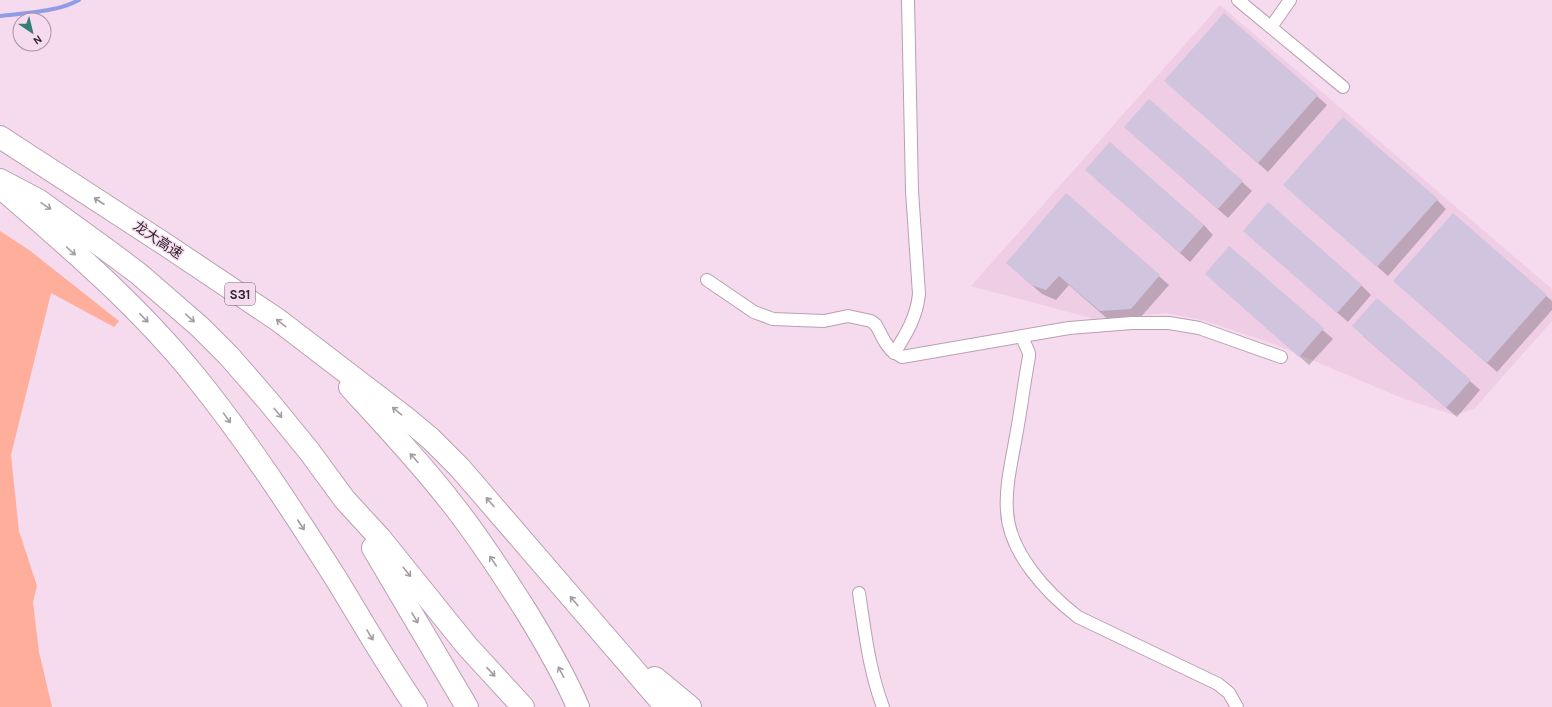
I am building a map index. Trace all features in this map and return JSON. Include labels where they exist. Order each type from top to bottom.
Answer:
[{"type":"highway","name":"龙大高速","points":[[0,137],[244,296],[312,347]]},
{"type":"highway","points":[[0,180],[38,200],[111,252],[139,274],[200,327],[229,356],[309,451],[345,500],[467,707]]},
{"type":"highway","points":[[0,188],[90,267],[143,317],[194,375],[256,457],[335,578],[391,670],[416,707]]},
{"type":"highway","points":[[312,347],[366,386],[430,439],[460,468],[666,707]]},
{"type":"highway","points":[[312,347],[420,464],[474,533],[502,573],[556,662],[578,707]]},
{"type":"highway","points":[[345,500],[380,538],[467,646],[523,707]]},
{"type":"highway","points":[[599,631],[690,707]]},
{"type":"highway","points":[[391,670],[405,707]]},
{"type":"street","points":[[894,353],[907,333],[918,303],[919,294],[912,176],[908,0]]},
{"type":"street","points":[[1238,0],[1343,87]]},
{"type":"street","points":[[1271,27],[1290,0]]},
{"type":"street","points":[[707,280],[754,312],[773,319],[824,321],[848,316],[871,321],[876,325],[885,342],[894,353],[902,357],[1069,328],[1132,323],[1169,323],[1199,328],[1281,357]]},
{"type":"street","points":[[1022,337],[1029,353],[1029,357],[1010,474],[1007,511],[1009,525],[1022,556],[1035,576],[1049,592],[1061,604],[1078,617],[1218,684],[1229,693],[1237,707]]},
{"type":"street","points":[[859,593],[868,655],[876,688],[883,707]]},
{"type":"shaded area","points":[[1220,5],[1552,289],[1552,321],[1474,409],[1454,415],[1402,398],[1274,344],[1202,320],[1167,313],[1095,319],[971,286]]},
{"type":"shaded area","points":[[0,231],[29,250],[119,321],[114,327],[51,293],[11,455],[19,531],[37,586],[33,602],[39,652],[52,707],[0,707]]},
{"type":"building","points":[[1224,13],[1318,95],[1258,163],[1164,81]]},
{"type":"building","points":[[1149,99],[1243,181],[1218,209],[1124,127]]},
{"type":"building","points":[[1343,117],[1438,199],[1377,267],[1283,185]]},
{"type":"building","points":[[1110,142],[1204,225],[1180,253],[1085,170]]},
{"type":"building","points":[[1066,193],[1160,275],[1131,309],[1100,311],[1059,276],[1046,290],[1031,285],[1006,263]]},
{"type":"building","points":[[1268,202],[1362,285],[1337,313],[1243,231]]},
{"type":"building","points":[[1453,213],[1547,295],[1487,363],[1393,281]]},
{"type":"building","points":[[1229,246],[1324,328],[1299,357],[1205,274]]},
{"type":"building","points":[[1377,298],[1471,380],[1446,408],[1352,326]]},
{"type":"waterway","points":[[0,16],[51,10],[79,0]]}]
